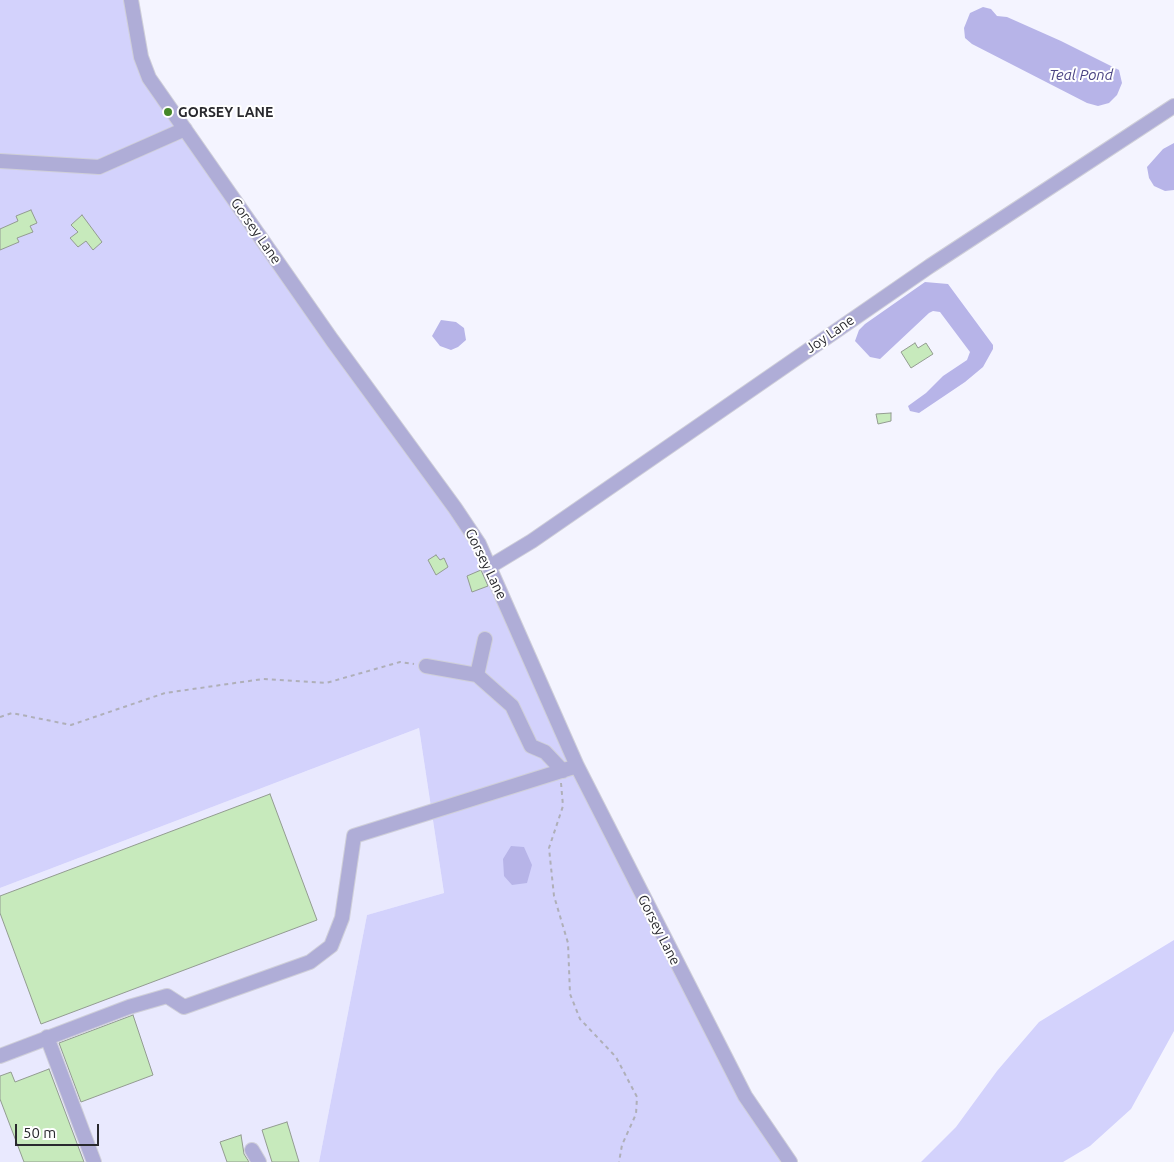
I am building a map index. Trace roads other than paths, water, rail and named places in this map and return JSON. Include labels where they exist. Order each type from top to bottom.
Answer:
[{"type":"street","name":"Gorsey Lane","points":[[131,0],[140,57],[150,78],[332,340],[464,520],[489,567],[577,766],[740,1087],[770,1135],[790,1162]]},
{"type":"street","name":"Joy Lane","points":[[489,567],[532,541],[930,266],[1174,106]]},
{"type":"street","points":[[0,161],[99,167],[185,129]]},
{"type":"street","points":[[477,676],[485,638]]},
{"type":"street","points":[[426,666],[477,676],[512,706],[531,746],[545,752],[563,772]]},
{"type":"street","points":[[0,1056],[129,1007],[167,996],[184,1007],[280,971],[310,962],[332,946],[342,918],[354,836],[425,812],[563,772],[577,766]]},
{"type":"street","points":[[47,1037],[94,1162]]},
{"type":"water","name":"Teal Pond","points":[[983,7],[991,9],[997,16],[1007,17],[1119,70],[1122,83],[1117,95],[1109,103],[1098,106],[1087,103],[972,44],[965,38],[964,28],[970,13]]},
{"type":"water","points":[[1174,143],[1174,190],[1165,191],[1154,186],[1149,178],[1147,167],[1163,149]]},
{"type":"water","points":[[925,282],[948,284],[993,345],[993,349],[983,367],[965,382],[919,413],[910,411],[908,406],[926,393],[943,376],[967,360],[970,352],[940,312],[933,311],[929,313],[880,359],[870,357],[855,341],[859,330],[865,324]]},
{"type":"water","points":[[441,320],[456,322],[464,328],[466,340],[451,350],[440,346],[432,336]]},
{"type":"water","points":[[511,846],[524,847],[532,865],[527,883],[512,885],[504,876],[503,859]]},
{"type":"place","name":"GORSEY LANE","points":[[168,112]]}]
